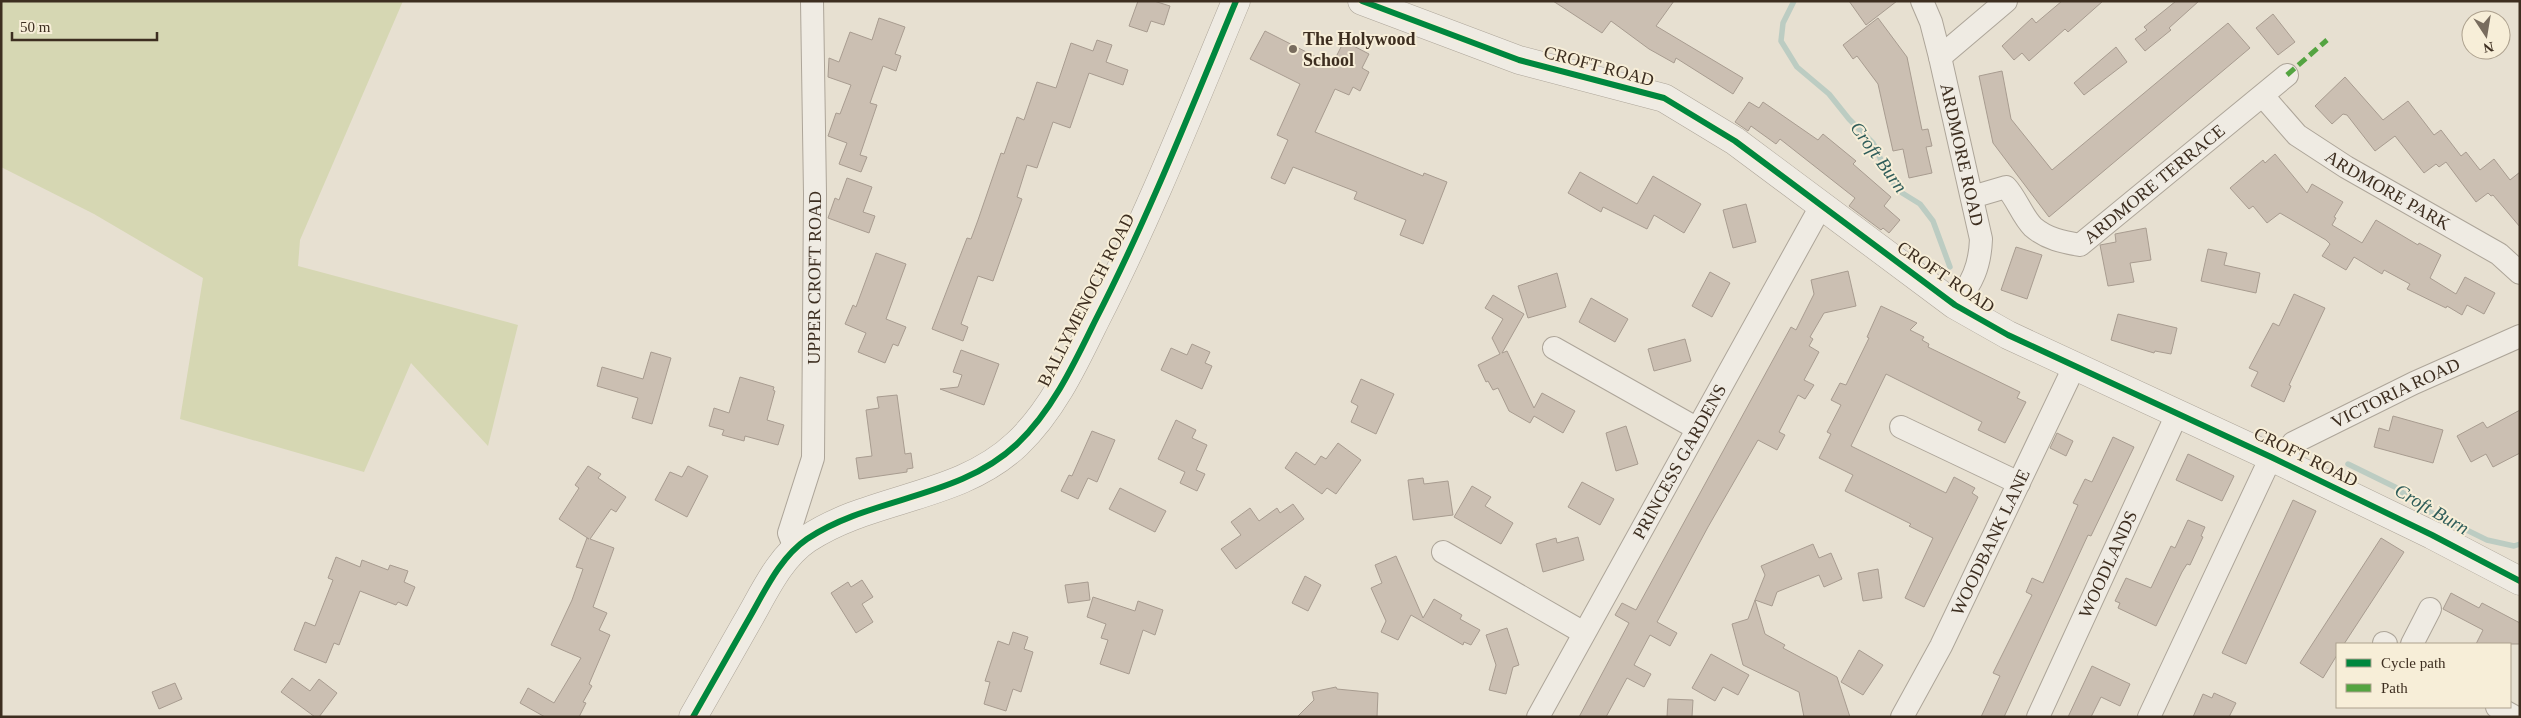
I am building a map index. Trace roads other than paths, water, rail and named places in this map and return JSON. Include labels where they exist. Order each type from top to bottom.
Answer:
[{"type":"street","name":"UPPER CROFT ROAD","points":[[795,548],[789,533],[813,458],[815,194],[812,1]]},
{"type":"street","name":"BALLYMENOCH ROAD","points":[[693,717],[777,571],[795,548],[806,539],[836,524],[977,473],[1016,445],[1046,410],[1078,355],[1115,283],[1236,1]]},
{"type":"street","name":"ARDMORE ROAD","points":[[1922,1],[1931,22],[1940,57],[1981,239],[1980,260],[1968,288],[1955,305]]},
{"type":"street","points":[[1940,57],[2006,1]]},
{"type":"street","name":"CROFT ROAD","points":[[1379,4],[1519,60],[1664,98],[1735,141],[1955,305],[2008,335],[2178,412],[2432,534],[2520,581]]},
{"type":"street","name":"ARDMORE TERRACE","points":[[1972,197],[2006,187],[2016,198],[2032,226],[2054,241],[2080,246],[2287,75]]},
{"type":"street","name":"ARDMORE PARK","points":[[2263,96],[2297,134],[2346,167],[2499,254],[2520,273]]},
{"type":"street","name":"PRINCESS GARDENS","points":[[1538,717],[1696,428],[1821,206]]},
{"type":"street","name":"VICTORIA ROAD","points":[[2276,460],[2292,442],[2414,383],[2520,336]]},
{"type":"street","points":[[1554,348],[1696,428]]},
{"type":"street","name":"WOODBANK LANE","points":[[1902,717],[1942,646],[2075,365]]},
{"type":"street","name":"WOODLANDS","points":[[2038,717],[2178,412]]},
{"type":"street","points":[[1901,427],[2019,483]]},
{"type":"street","points":[[2148,717],[2276,460]]},
{"type":"street","points":[[1442,552],[1584,632]]},
{"type":"street","points":[[2413,643],[2430,609]]},
{"type":"street","points":[[2499,708],[2515,717]]},
{"type":"waterway","name":"Croft Burn","points":[[1794,1],[1783,23],[1781,41],[1797,67],[1829,94],[1849,119],[1873,143],[1889,177],[1899,191],[1920,204],[1933,221],[1950,267]]},
{"type":"waterway","name":"Croft Burn","points":[[2348,464],[2395,487],[2426,510],[2487,540],[2514,546],[2520,544]]},
{"type":"place","name":"The Holywood School","points":[[1293,49]]}]
